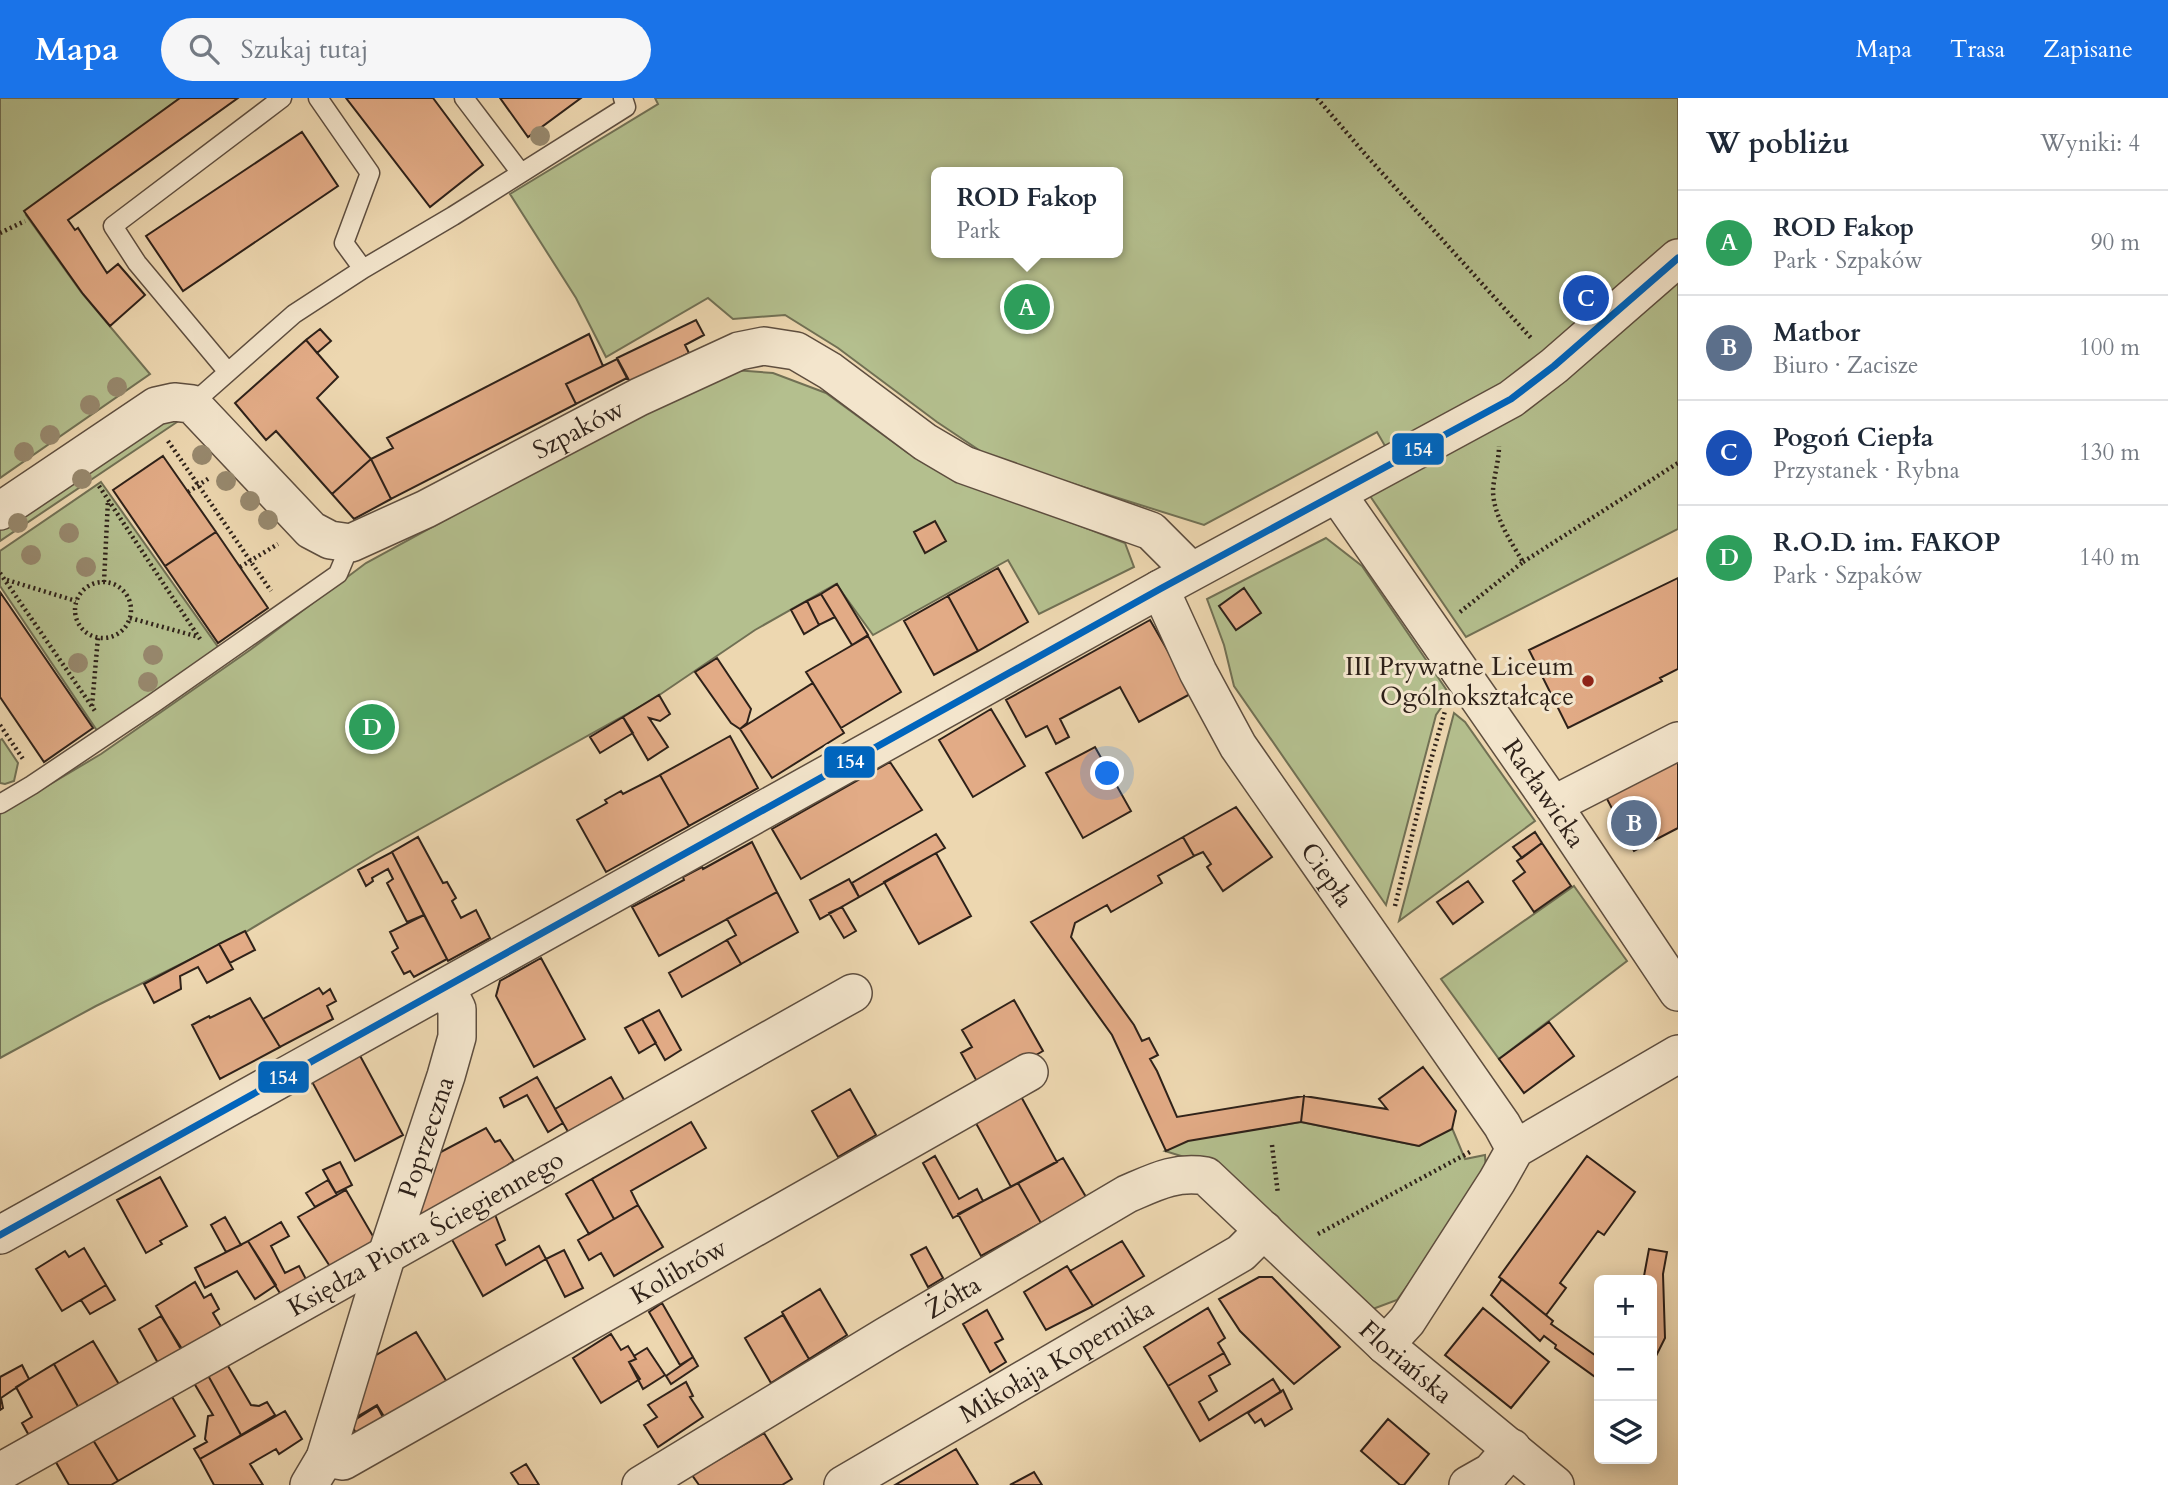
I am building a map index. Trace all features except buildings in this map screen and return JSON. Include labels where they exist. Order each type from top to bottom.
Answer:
[{"type":"street","points":[[0,1234],[1176,580],[1511,398],[1553,366],[1678,258]]},
{"type":"street","name":"Szpaków","points":[[351,543],[426,509],[639,397],[739,351],[764,346],[796,351],[831,371],[925,442],[964,465],[1151,531],[1176,580]]},
{"type":"street","points":[[0,511],[156,406],[174,402],[192,404],[311,530],[330,540],[351,543]]},
{"type":"street","name":"Racławicka","points":[[1336,494],[1553,806],[1678,992]]},
{"type":"street","name":"Ciepła","points":[[1176,580],[1198,671],[1238,746],[1502,1125],[1515,1149]]},
{"type":"street","points":[[1553,806],[1678,741]]},
{"type":"street","name":"Poprzeczna","points":[[317,1471],[434,1116],[457,1037],[457,1009],[446,987]]},
{"type":"street","name":"Księdza Piotra Ściegiennego","points":[[0,1472],[853,993]]},
{"type":"street","points":[[1385,1345],[1408,1321],[1515,1149],[1678,1054]]},
{"type":"street","name":"Kolibrów","points":[[317,1471],[343,1461],[1029,1072]]},
{"type":"street","name":"Żółta","points":[[641,1485],[886,1336],[1115,1202],[1166,1177],[1187,1173],[1206,1177],[1264,1230]]},
{"type":"street","name":"Floriańska","points":[[1264,1230],[1385,1345],[1555,1485]]},
{"type":"street","name":"Mikołaja Kopernika","points":[[843,1485],[1241,1252],[1264,1230]]},
{"type":"street","points":[[1468,1485],[1491,1472],[1512,1448]]},
{"type":"lane","points":[[228,372],[137,263],[113,226],[282,98]]},
{"type":"lane","points":[[318,98],[370,173],[344,243],[363,269]]},
{"type":"lane","points":[[464,98],[521,173]]},
{"type":"lane","points":[[192,404],[294,314],[626,107],[624,98]]},
{"type":"lane","points":[[0,804],[38,781],[338,574],[351,543]]},
{"type":"path","points":[[1317,98],[1553,366]]},
{"type":"path","points":[[0,233],[25,221]]},
{"type":"path","points":[[1499,433],[1499,461],[1493,491],[1502,527],[1523,562]]},
{"type":"path","points":[[158,447],[169,441],[285,611]]},
{"type":"path","points":[[1459,613],[1523,562],[1678,463]]},
{"type":"path","points":[[87,492],[100,483],[214,660]]},
{"type":"path","points":[[188,492],[199,485]]},
{"type":"path","points":[[104,582],[108,499]]},
{"type":"path","points":[[240,567],[250,561]]},
{"type":"path","points":[[0,573],[110,732]]},
{"type":"path","points":[[5,580],[76,601]]},
{"type":"path","points":[[104,582],[118,586],[130,601],[130,618],[117,634],[109,638],[98,637],[84,631],[78,624],[75,615],[76,601],[82,590],[90,584],[104,582]]},
{"type":"path","points":[[130,618],[199,637]]},
{"type":"path","points":[[92,706],[98,637]]},
{"type":"path","points":[[1393,914],[1446,708]]},
{"type":"path","points":[[1,729],[38,781]]},
{"type":"path","points":[[1293,1257],[1313,1236],[1453,1161]]},
{"type":"green space","points":[[0,98],[180,98],[26,215],[81,292],[150,374],[0,478]]},
{"type":"green space","points":[[655,98],[1678,98],[1678,529],[1466,637],[1368,493],[1403,477],[1377,432],[1204,525],[991,458],[937,422],[838,348],[785,315],[733,319],[708,298],[606,357],[576,298],[510,194],[658,104]]},
{"type":"green space","points":[[734,370],[773,373],[826,393],[908,453],[1018,502],[1125,543],[1134,567],[1039,614],[1008,560],[873,635],[836,584],[755,630],[652,700],[375,854],[244,933],[96,1006],[0,1058],[0,814],[101,754],[250,650],[366,563],[638,415]]},
{"type":"green space","points":[[180,420],[0,541],[0,525],[149,424]]},
{"type":"green space","points":[[101,482],[223,654],[102,738],[0,586],[0,551]]},
{"type":"green space","points":[[1326,538],[1362,566],[1450,695],[1436,715],[1386,905],[1234,686],[1224,645],[1207,599]]},
{"type":"green space","points":[[1454,713],[1465,722],[1535,821],[1399,921]]},
{"type":"green space","points":[[2,739],[18,763],[14,781],[5,784],[0,783]]},
{"type":"green space","points":[[1574,886],[1627,961],[1499,1059],[1441,979]]},
{"type":"green space","points":[[1301,1122],[1419,1146],[1452,1128],[1465,1159],[1485,1155],[1486,1172],[1477,1190],[1397,1300],[1370,1310],[1216,1167],[1165,1151],[1187,1140]]},
{"type":"transit line","name":"154","points":[[0,1235],[1160,589],[1511,399],[1554,366],[1678,258]]},
{"type":"place","name":"Pogoń Ciepła","points":[[1586,298]]},
{"type":"place","name":"ROD Fakop","points":[[1027,307]]},
{"type":"place","name":"III Prywatne Liceum Ogólnokształcące","points":[[1588,681]]},
{"type":"place","name":"R.O.D. im. FAKOP","points":[[372,727]]},
{"type":"place","name":"Matbor","points":[[1634,823]]}]
